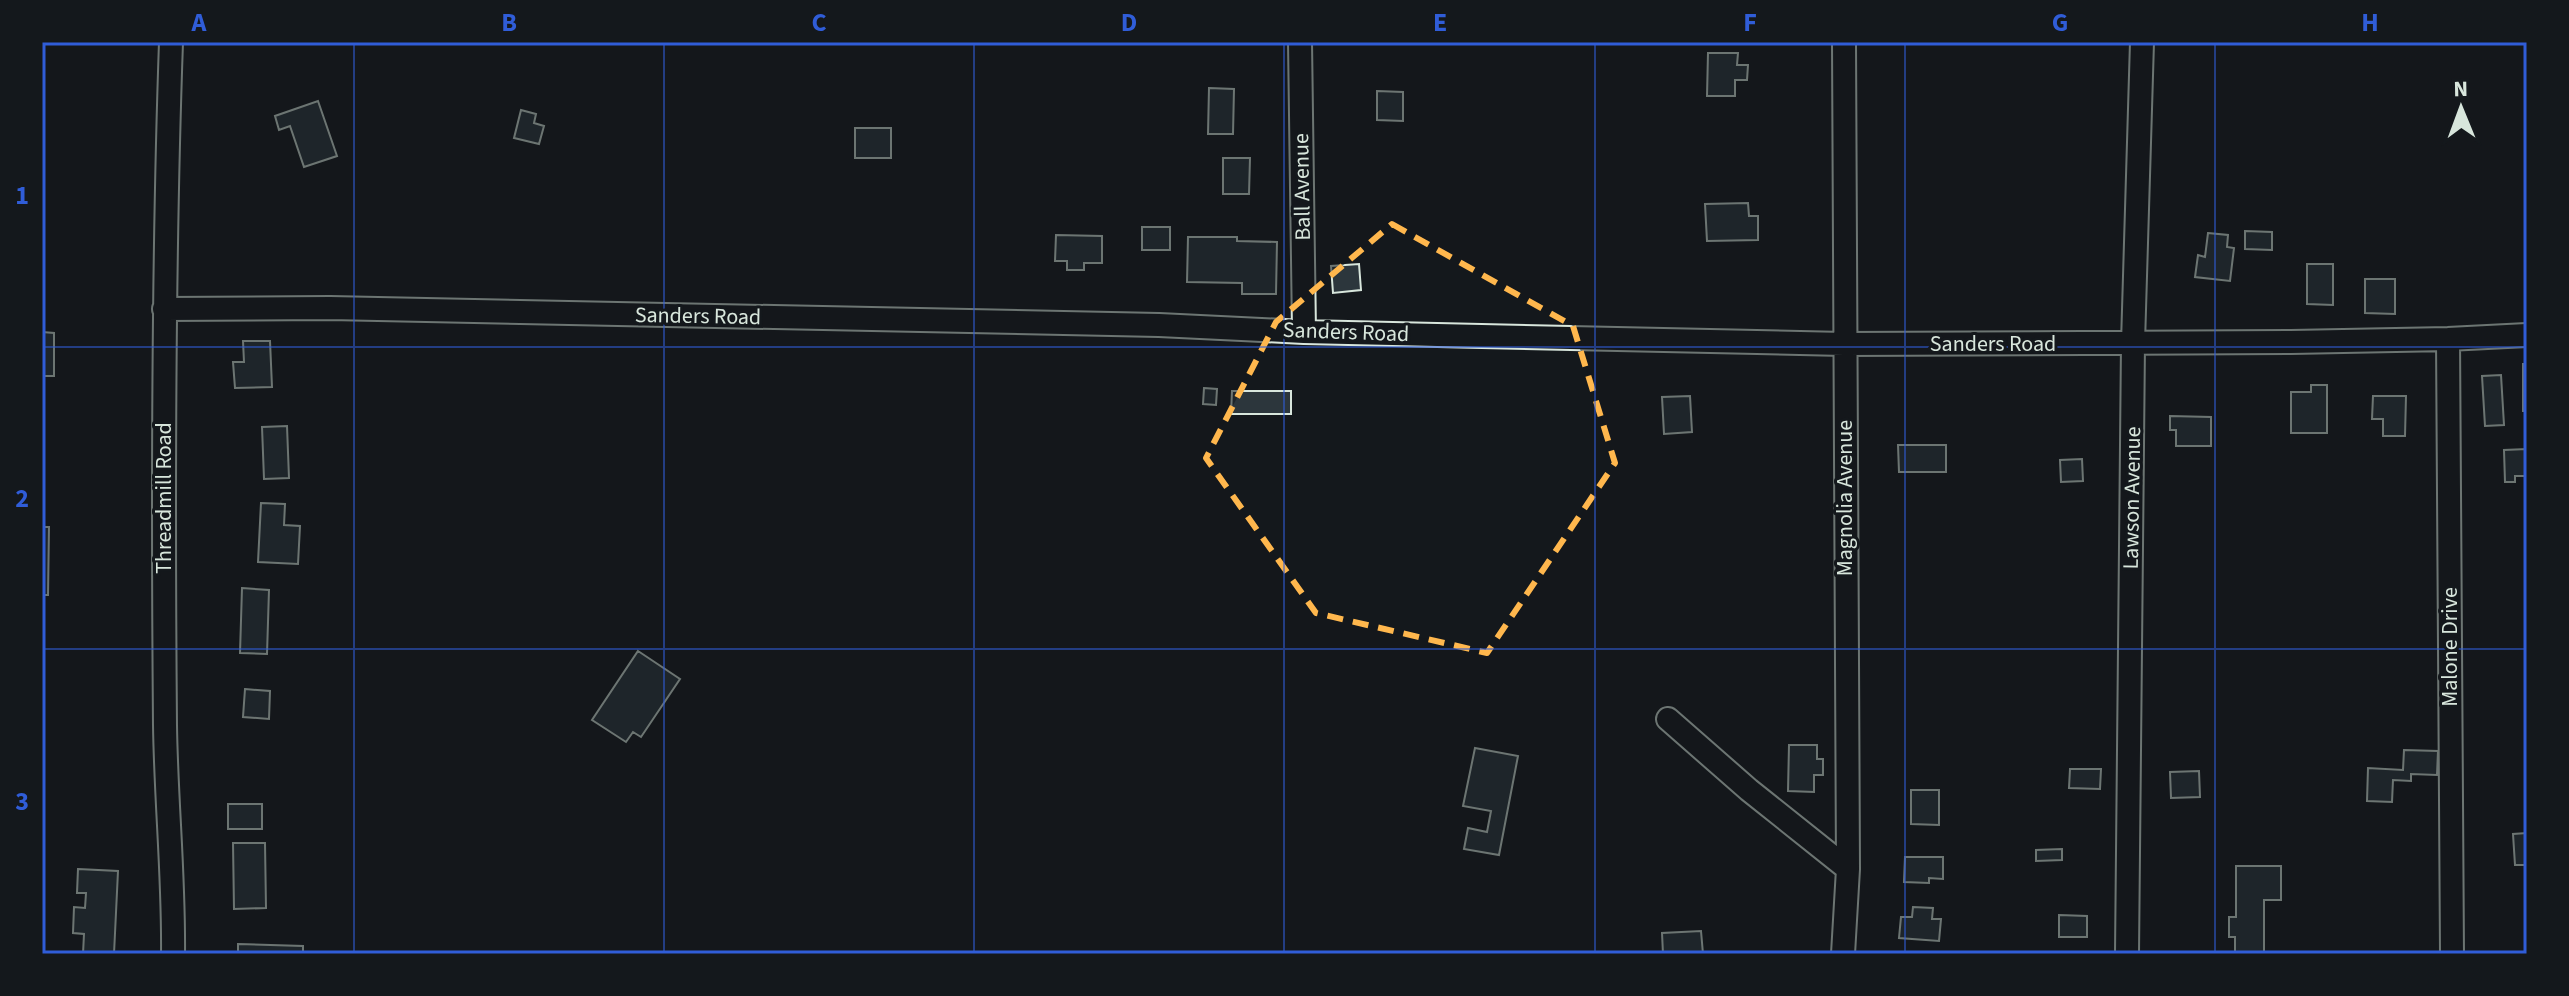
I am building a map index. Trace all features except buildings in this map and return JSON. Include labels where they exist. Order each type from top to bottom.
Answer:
[{"type":"street","name":"Threadmill Road","points":[[171,42],[164,309],[166,757],[173,954]]},
{"type":"street","name":"Ball Avenue","points":[[1300,42],[1304,332]]},
{"type":"street","name":"Magnolia Avenue","points":[[1843,954],[1848,869],[1844,42]]},
{"type":"street","name":"Lawson Avenue","points":[[2127,954],[2133,343],[2142,42]]},
{"type":"street","name":"Sanders Road","points":[[164,309],[346,308],[1159,325],[1304,332],[1844,344],[2448,339],[2527,335]]},
{"type":"street","name":"Malone Drive","points":[[2448,339],[2452,954]]},
{"type":"street","points":[[1668,719],[1749,790],[1848,869]]},
{"type":"highlighted area","points":[[1392,224],[1573,326],[1615,463],[1487,653],[1316,613],[1206,458],[1276,322]]}]
